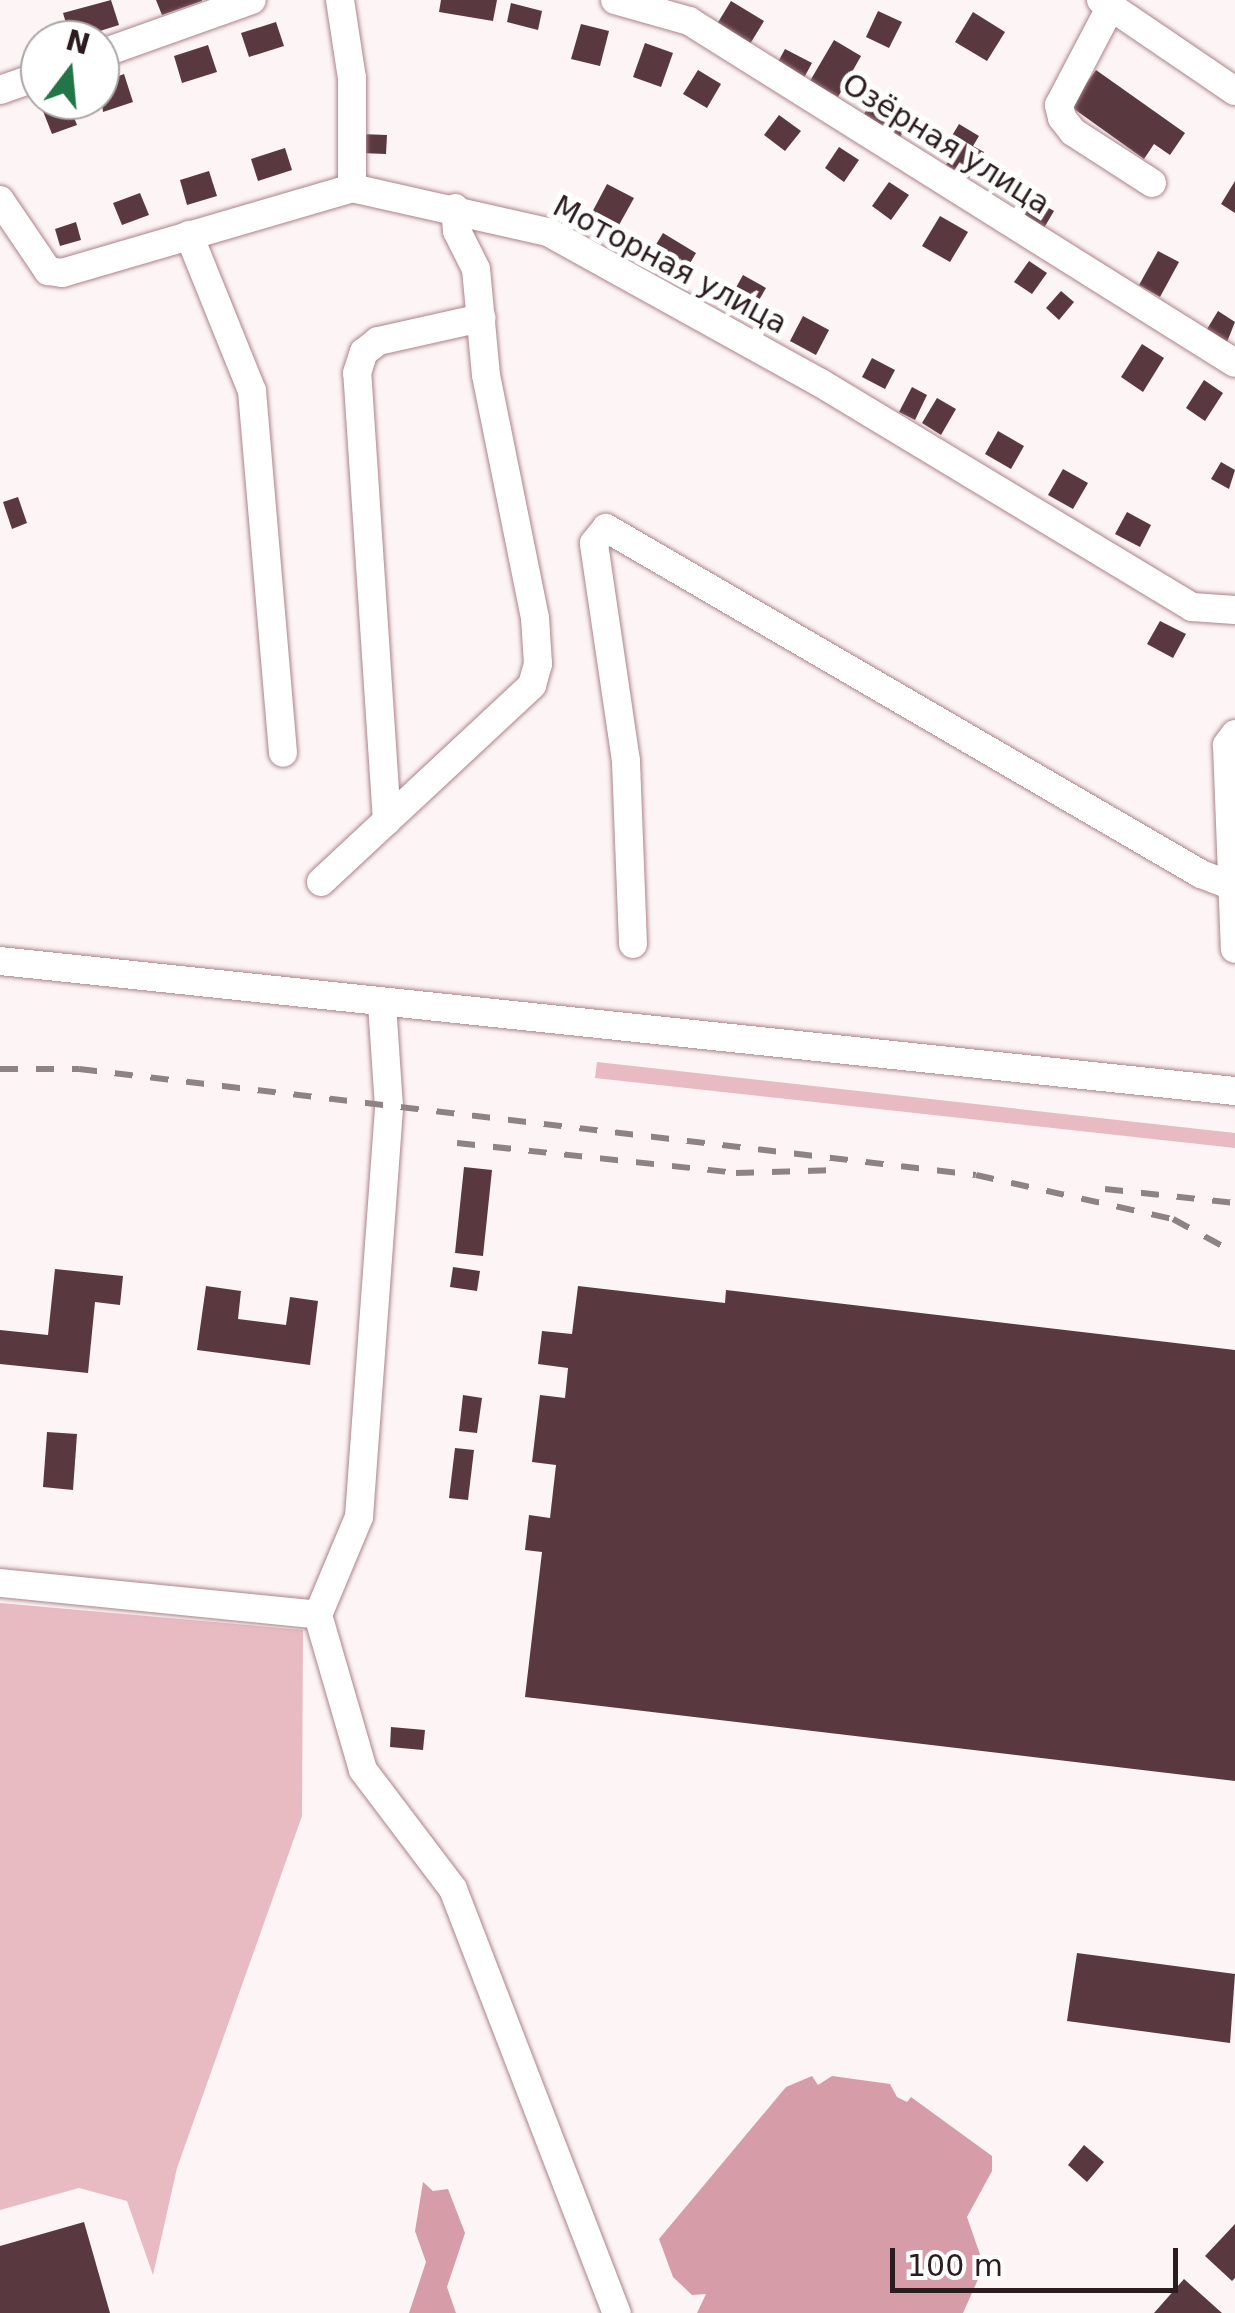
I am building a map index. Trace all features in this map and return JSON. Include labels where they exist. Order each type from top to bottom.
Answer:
[{"type":"street","points":[[120,47],[252,0]]},
{"type":"street","points":[[340,0],[352,78],[352,188]]},
{"type":"street","name":"Озёрная улица","points":[[614,0],[689,21],[1235,363]]},
{"type":"street","points":[[1152,183],[1072,132],[1062,118],[1059,104],[1106,3],[1235,90]]},
{"type":"street","name":"Моторная улица","points":[[0,200],[48,270],[62,273],[352,188],[548,232],[818,382],[1192,608],[1235,610]]},
{"type":"street","points":[[321,882],[532,684],[538,664],[476,269],[458,231],[454,208]]},
{"type":"street","points":[[189,235],[252,392],[283,753]]},
{"type":"street","points":[[387,820],[356,373],[364,352],[378,341],[481,318]]},
{"type":"street","points":[[633,944],[626,761],[594,543],[606,528],[1201,874],[1233,886]]},
{"type":"street","points":[[1235,734],[1226,745],[1235,949]]},
{"type":"street","points":[[0,961],[1235,1091]]},
{"type":"street","points":[[382,1004],[388,1108],[360,1517],[318,1615],[363,1770],[453,1890],[617,2313]]},
{"type":"street","points":[[0,1583],[318,1615]]},
{"type":"shaded area","points":[[597,1062],[1235,1133],[1235,1148],[595,1078]]},
{"type":"shaded area","points":[[0,1603],[303,1630],[302,1816],[177,2168],[153,2275],[127,2201],[79,2188],[0,2210]]},
{"type":"shaded area","points":[[812,2076],[818,2085],[832,2076],[890,2084],[897,2097],[907,2102],[911,2097],[992,2156],[992,2171],[967,2217],[984,2266],[963,2313],[697,2313],[706,2294],[692,2295],[673,2277],[659,2239],[786,2087]]},
{"type":"shaded area","points":[[423,2182],[433,2191],[448,2189],[465,2233],[447,2287],[456,2313],[409,2313],[426,2262],[415,2231]]},
{"type":"building","points":[[111,0],[117,20],[65,20],[63,13]]},
{"type":"building","points":[[156,0],[202,0],[202,1],[162,15]]},
{"type":"building","points":[[441,0],[497,0],[493,21],[439,12]]},
{"type":"building","points":[[731,1],[764,21],[750,44],[717,24]]},
{"type":"building","points":[[511,3],[542,11],[538,30],[507,22]]},
{"type":"building","points":[[878,11],[902,22],[889,48],[866,37]]},
{"type":"building","points":[[973,12],[1005,32],[987,61],[955,42]]},
{"type":"building","points":[[276,22],[284,46],[249,57],[241,33]]},
{"type":"building","points":[[581,24],[609,31],[600,66],[571,59]]},
{"type":"building","points":[[834,40],[861,56],[838,97],[810,81]]},
{"type":"building","points":[[645,43],[673,53],[661,87],[633,77]]},
{"type":"building","points":[[208,45],[217,72],[182,83],[174,56]]},
{"type":"building","points":[[785,49],[812,63],[799,87],[772,73]]},
{"type":"building","points":[[698,70],[721,84],[707,108],[683,94]]},
{"type":"building","points":[[1096,70],[1185,133],[1170,155],[1154,144],[1144,159],[1070,106]]},
{"type":"building","points":[[124,74],[133,102],[120,106],[120,76]]},
{"type":"building","points":[[876,94],[912,117],[900,137],[864,114]]},
{"type":"building","points":[[779,115],[801,131],[785,151],[764,135]]},
{"type":"building","points":[[46,120],[75,120],[77,125],[52,134]]},
{"type":"building","points":[[959,124],[979,136],[973,146],[984,152],[969,178],[946,165],[953,154],[944,149]]},
{"type":"building","points":[[360,134],[387,135],[386,154],[360,153]]},
{"type":"building","points":[[839,147],[859,160],[844,182],[825,168]]},
{"type":"building","points":[[285,148],[292,170],[258,181],[251,159]]},
{"type":"building","points":[[209,171],[217,196],[187,205],[180,180]]},
{"type":"building","points":[[1235,181],[1235,213],[1221,204]]},
{"type":"building","points":[[889,182],[909,195],[891,220],[872,206]]},
{"type":"building","points":[[607,184],[634,198],[614,234],[588,220]]},
{"type":"building","points":[[140,193],[149,215],[122,225],[113,203]]},
{"type":"building","points":[[1033,199],[1054,211],[1041,233],[1020,220]]},
{"type":"building","points":[[940,216],[968,232],[950,262],[922,246]]},
{"type":"building","points":[[76,222],[81,240],[60,246],[55,229]]},
{"type":"building","points":[[663,233],[696,253],[682,277],[649,256]]},
{"type":"building","points":[[1158,251],[1179,262],[1160,297],[1139,285]]},
{"type":"building","points":[[1029,261],[1047,273],[1032,294],[1014,282]]},
{"type":"building","points":[[743,275],[766,288],[752,312],[729,300]]},
{"type":"building","points":[[1061,291],[1074,302],[1059,320],[1046,308]]},
{"type":"building","points":[[1218,311],[1235,322],[1225,347],[1204,334]]},
{"type":"building","points":[[803,316],[829,330],[816,355],[790,341]]},
{"type":"building","points":[[1142,344],[1164,358],[1143,392],[1121,377]]},
{"type":"building","points":[[872,358],[895,370],[885,389],[862,377]]},
{"type":"building","points":[[1204,380],[1223,393],[1205,421],[1186,408]]},
{"type":"building","points":[[912,387],[927,395],[915,420],[899,412]]},
{"type":"building","points":[[937,398],[956,409],[941,435],[922,423]]},
{"type":"building","points":[[998,431],[1024,446],[1011,469],[985,454]]},
{"type":"building","points":[[1221,462],[1235,470],[1229,489],[1211,479]]},
{"type":"building","points":[[1063,469],[1088,483],[1073,509],[1048,495]]},
{"type":"building","points":[[18,497],[27,523],[12,529],[3,502]]},
{"type":"building","points":[[1127,512],[1151,525],[1140,547],[1115,534]]},
{"type":"building","points":[[1160,621],[1186,634],[1173,658],[1147,644]]},
{"type":"building","points":[[464,1167],[492,1170],[483,1256],[455,1253]]},
{"type":"building","points":[[453,1267],[480,1271],[477,1291],[450,1287]]},
{"type":"building","points":[[55,1269],[123,1276],[120,1305],[95,1302],[88,1373],[0,1364],[0,1330],[48,1335]]},
{"type":"building","points":[[206,1286],[241,1291],[238,1319],[286,1325],[290,1297],[318,1301],[310,1365],[197,1350]]},
{"type":"building","points":[[578,1286],[725,1303],[726,1290],[1235,1350],[1235,1781],[525,1697],[542,1552],[525,1550],[529,1515],[550,1518],[556,1465],[532,1462],[540,1395],[565,1398],[568,1368],[538,1364],[542,1331],[572,1334]]},
{"type":"building","points":[[463,1395],[482,1398],[477,1433],[459,1431]]},
{"type":"building","points":[[47,1432],[77,1434],[73,1490],[43,1487]]},
{"type":"building","points":[[455,1448],[474,1450],[468,1500],[449,1498]]},
{"type":"building","points":[[391,1727],[425,1730],[423,1750],[390,1747]]},
{"type":"building","points":[[1077,1953],[1235,1974],[1230,2043],[1067,2021]]},
{"type":"building","points":[[1084,2145],[1104,2162],[1087,2182],[1068,2165]]},
{"type":"building","points":[[84,2222],[110,2313],[0,2313],[0,2246]]},
{"type":"building","points":[[1235,2224],[1235,2278],[1232,2281],[1205,2256]]},
{"type":"building","points":[[1184,2279],[1222,2313],[1154,2313]]},
{"type":"railway","points":[[0,1069],[79,1069],[976,1175],[1173,1219],[1235,1253]]},
{"type":"railway","points":[[457,1143],[736,1173],[838,1170]]},
{"type":"railway","points":[[1105,1189],[1235,1203]]}]
